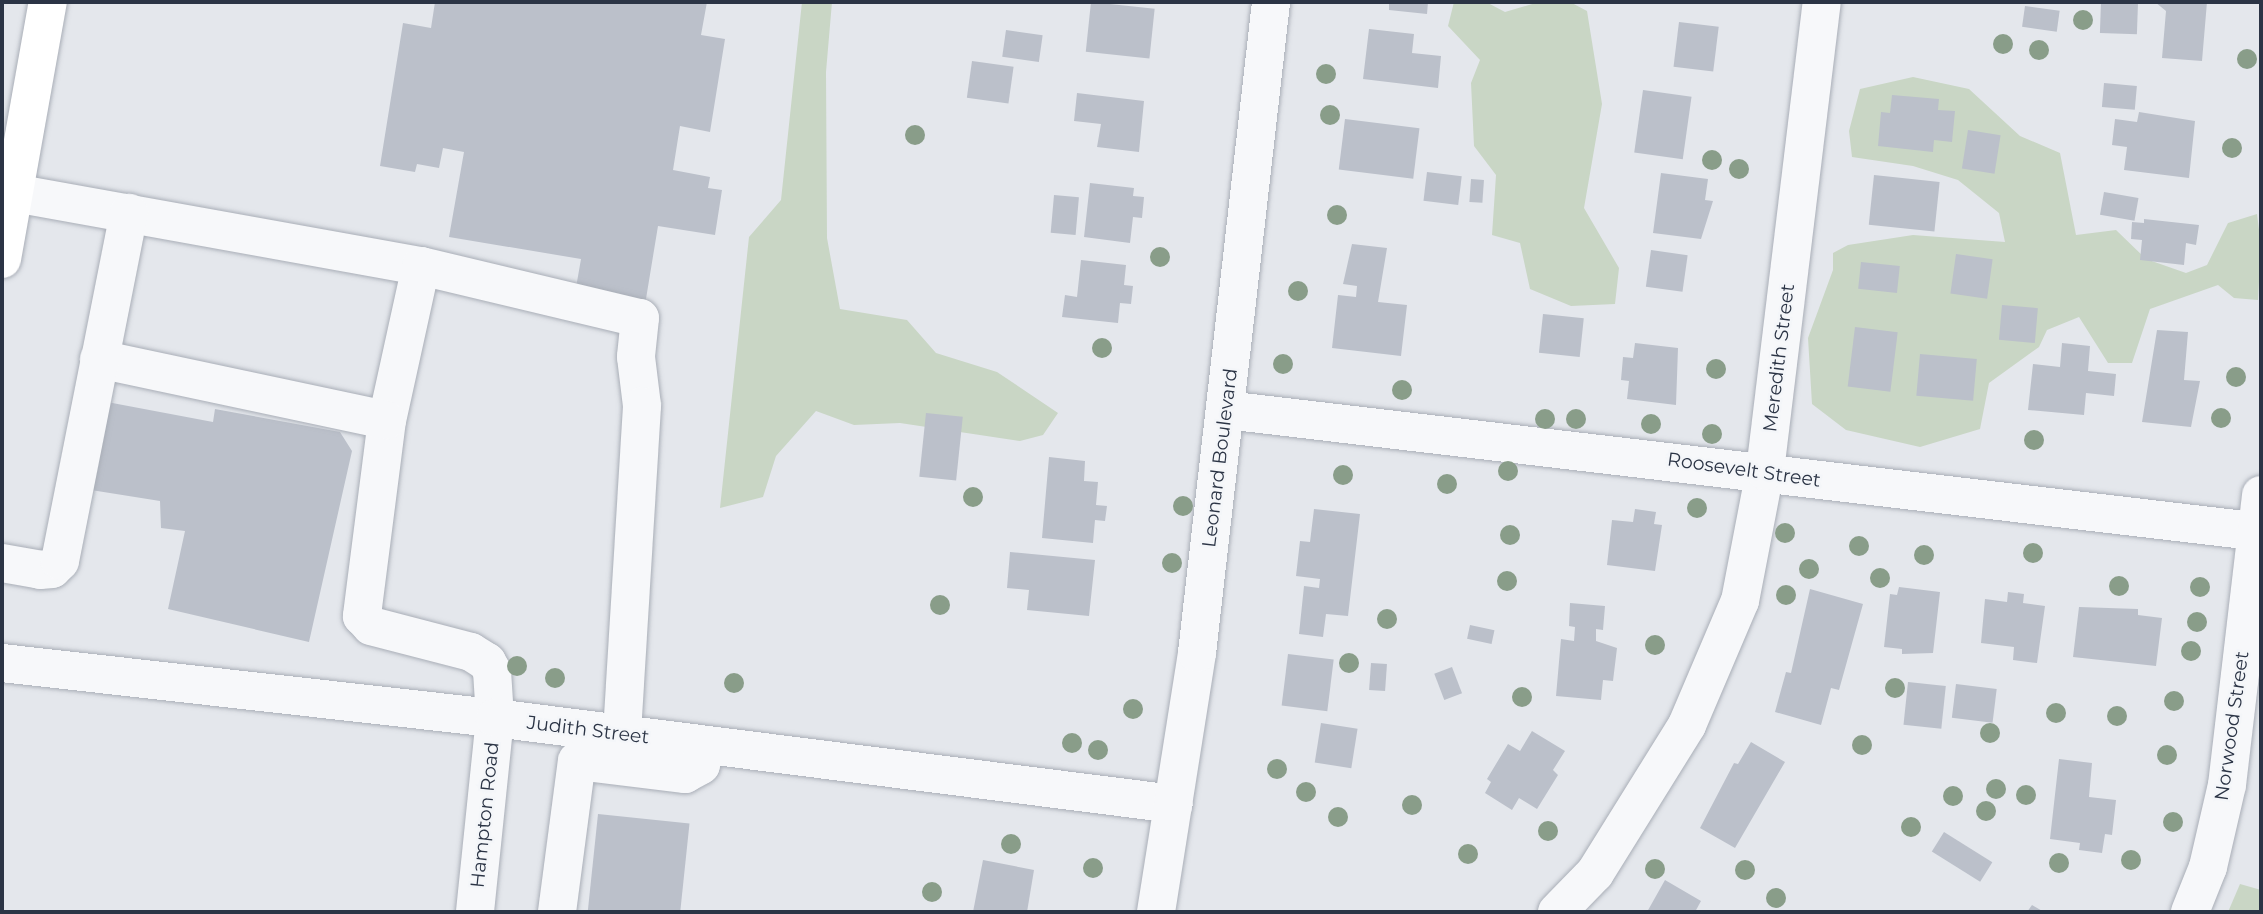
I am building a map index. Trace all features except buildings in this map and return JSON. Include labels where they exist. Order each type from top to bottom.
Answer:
[{"type":"main road","points":[[2,259],[48,2]]},
{"type":"street","name":"Leonard Boulevard","points":[[1156,912],[1174,804],[1226,410],[1271,2]]},
{"type":"street","name":"Meredith Street","points":[[1557,912],[1595,873],[1687,726],[1718,663],[1744,585],[1765,471],[1822,2]]},
{"type":"street","points":[[14,193],[324,252],[421,266],[640,318],[636,358],[642,407],[622,735]]},
{"type":"street","points":[[2,563],[40,570],[52,569],[60,561],[130,213]]},
{"type":"street","points":[[99,359],[387,420],[421,266]]},
{"type":"street","name":"Roosevelt Street","points":[[1226,410],[1765,471],[1825,482],[2260,519]]},
{"type":"street","name":"Hampton Road","points":[[387,420],[362,616],[371,626],[471,652],[487,662],[492,671],[495,718],[475,912]]},
{"type":"street","name":"Norwood Street","points":[[2190,912],[2208,867],[2227,785],[2260,519]]},
{"type":"street","name":"Judith Street","points":[[2,663],[495,718],[578,745],[622,735],[1174,804]]},
{"type":"street","points":[[557,912],[578,745],[685,774],[701,765],[704,745]]},
{"type":"green space","points":[[802,2],[832,2],[826,72],[827,238],[840,309],[907,320],[936,353],[997,372],[1058,413],[1043,435],[1020,441],[900,423],[854,425],[816,411],[776,456],[763,497],[720,508],[749,237],[781,200]]},
{"type":"green space","points":[[1454,2],[1486,2],[1505,12],[1539,2],[1570,2],[1587,11],[1602,104],[1584,208],[1619,268],[1615,304],[1571,306],[1530,289],[1520,243],[1492,235],[1496,175],[1474,146],[1471,83],[1480,60],[1448,26]]},
{"type":"green space","points":[[1913,77],[1969,89],[2020,136],[2060,153],[2076,235],[2116,230],[2146,259],[2186,273],[2207,265],[2228,223],[2257,214],[2261,245],[2258,300],[2234,298],[2218,285],[2150,309],[2132,363],[2108,363],[2079,317],[2047,330],[2039,347],[1989,383],[1980,429],[1920,447],[1846,430],[1812,404],[1808,338],[1833,270],[1833,253],[1848,245],[1913,235],[2005,242],[1999,213],[1958,180],[1913,166],[1852,157],[1849,131],[1860,89]]},
{"type":"green space","points":[[2240,884],[2261,890],[2261,912],[2228,912]]}]
